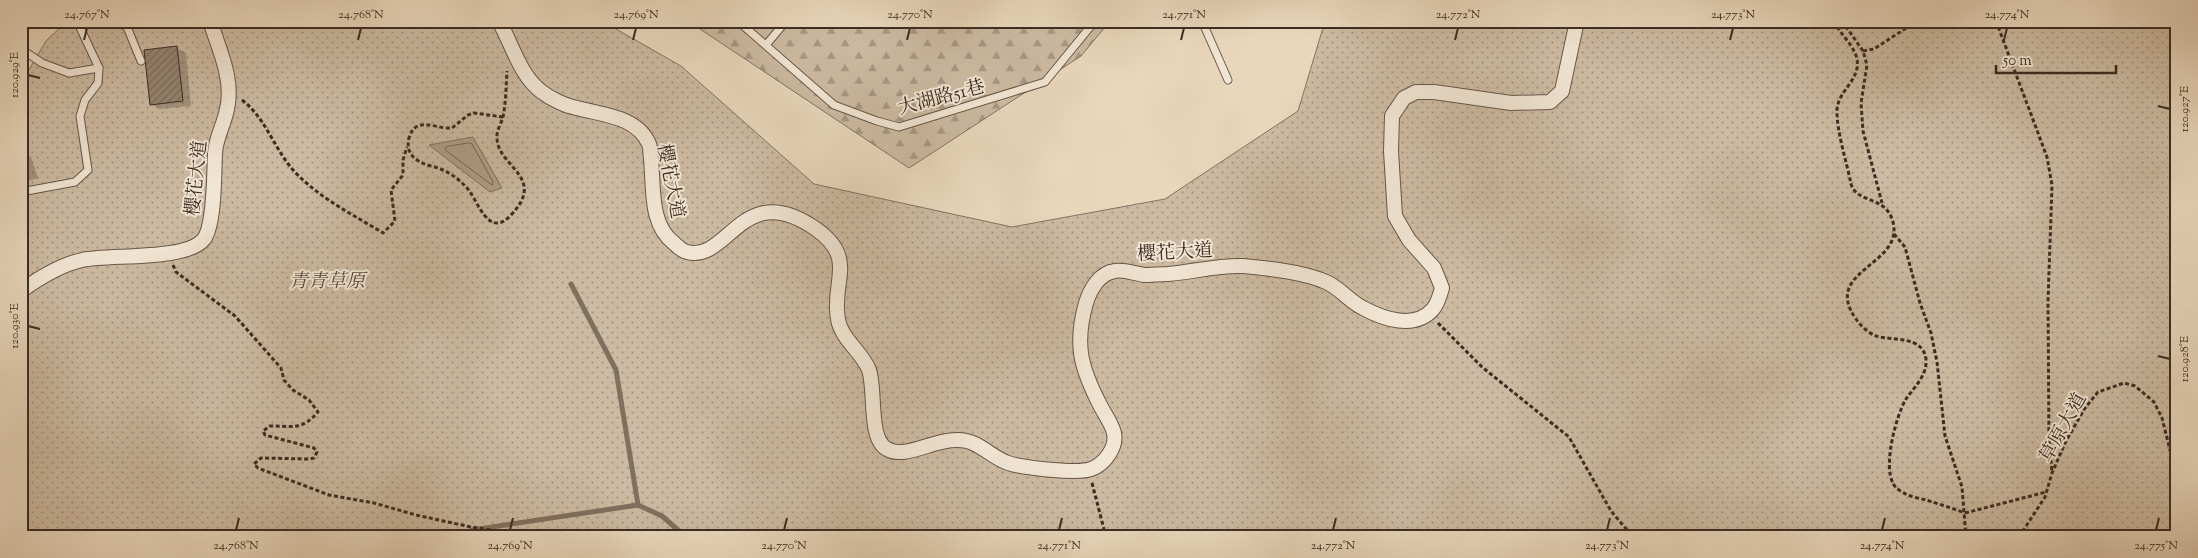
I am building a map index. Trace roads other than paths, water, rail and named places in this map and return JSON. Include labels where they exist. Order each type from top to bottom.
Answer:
[{"type":"street","name":"櫻花大道","points":[[21,290],[42,276],[80,260],[110,256],[167,254],[190,248],[203,240],[210,223],[216,140],[227,111],[230,95],[228,77],[210,21]]},
{"type":"street","name":"櫻花大道","points":[[499,21],[528,77],[542,92],[573,108],[612,115],[634,126],[649,144],[655,208],[659,226],[668,239],[685,252],[702,252],[715,246],[741,222],[764,212],[787,214],[815,229],[833,245],[841,265],[837,305],[838,324],[869,368],[877,440],[885,449],[898,453],[955,438],[974,443],[994,457],[1013,465],[1060,470],[1089,470],[1103,462],[1112,448],[1114,433],[1090,387],[1082,364],[1080,326],[1090,290],[1102,276],[1115,270],[1144,275],[1242,266],[1310,276],[1330,283],[1361,307],[1389,320],[1410,321],[1428,314],[1436,307],[1442,288],[1434,268],[1409,240],[1395,216],[1391,152],[1392,116],[1404,98],[1416,92],[1434,92],[1511,103],[1550,102],[1562,91],[1577,21]]},
{"type":"lane","points":[[21,192],[75,182],[88,170],[80,116],[85,100],[98,83],[99,68],[77,21]]},
{"type":"lane","points":[[114,21],[127,27],[141,61]]},
{"type":"lane","name":"大湖路51巷","points":[[738,21],[834,105],[899,127],[1045,82],[1095,21]]},
{"type":"lane","points":[[766,45],[786,21]]},
{"type":"lane","points":[[1202,21],[1228,80]]},
{"type":"lane","points":[[21,48],[42,63],[69,73],[99,68]]},
{"type":"water","points":[[473,137],[502,188],[490,192],[429,145]]},
{"type":"waterway","points":[[571,284],[616,370],[638,505],[662,516],[686,537]]},
{"type":"waterway","points":[[472,530],[638,505]]},
{"type":"park label","name":"青青草原","points":[[327,280]]}]
